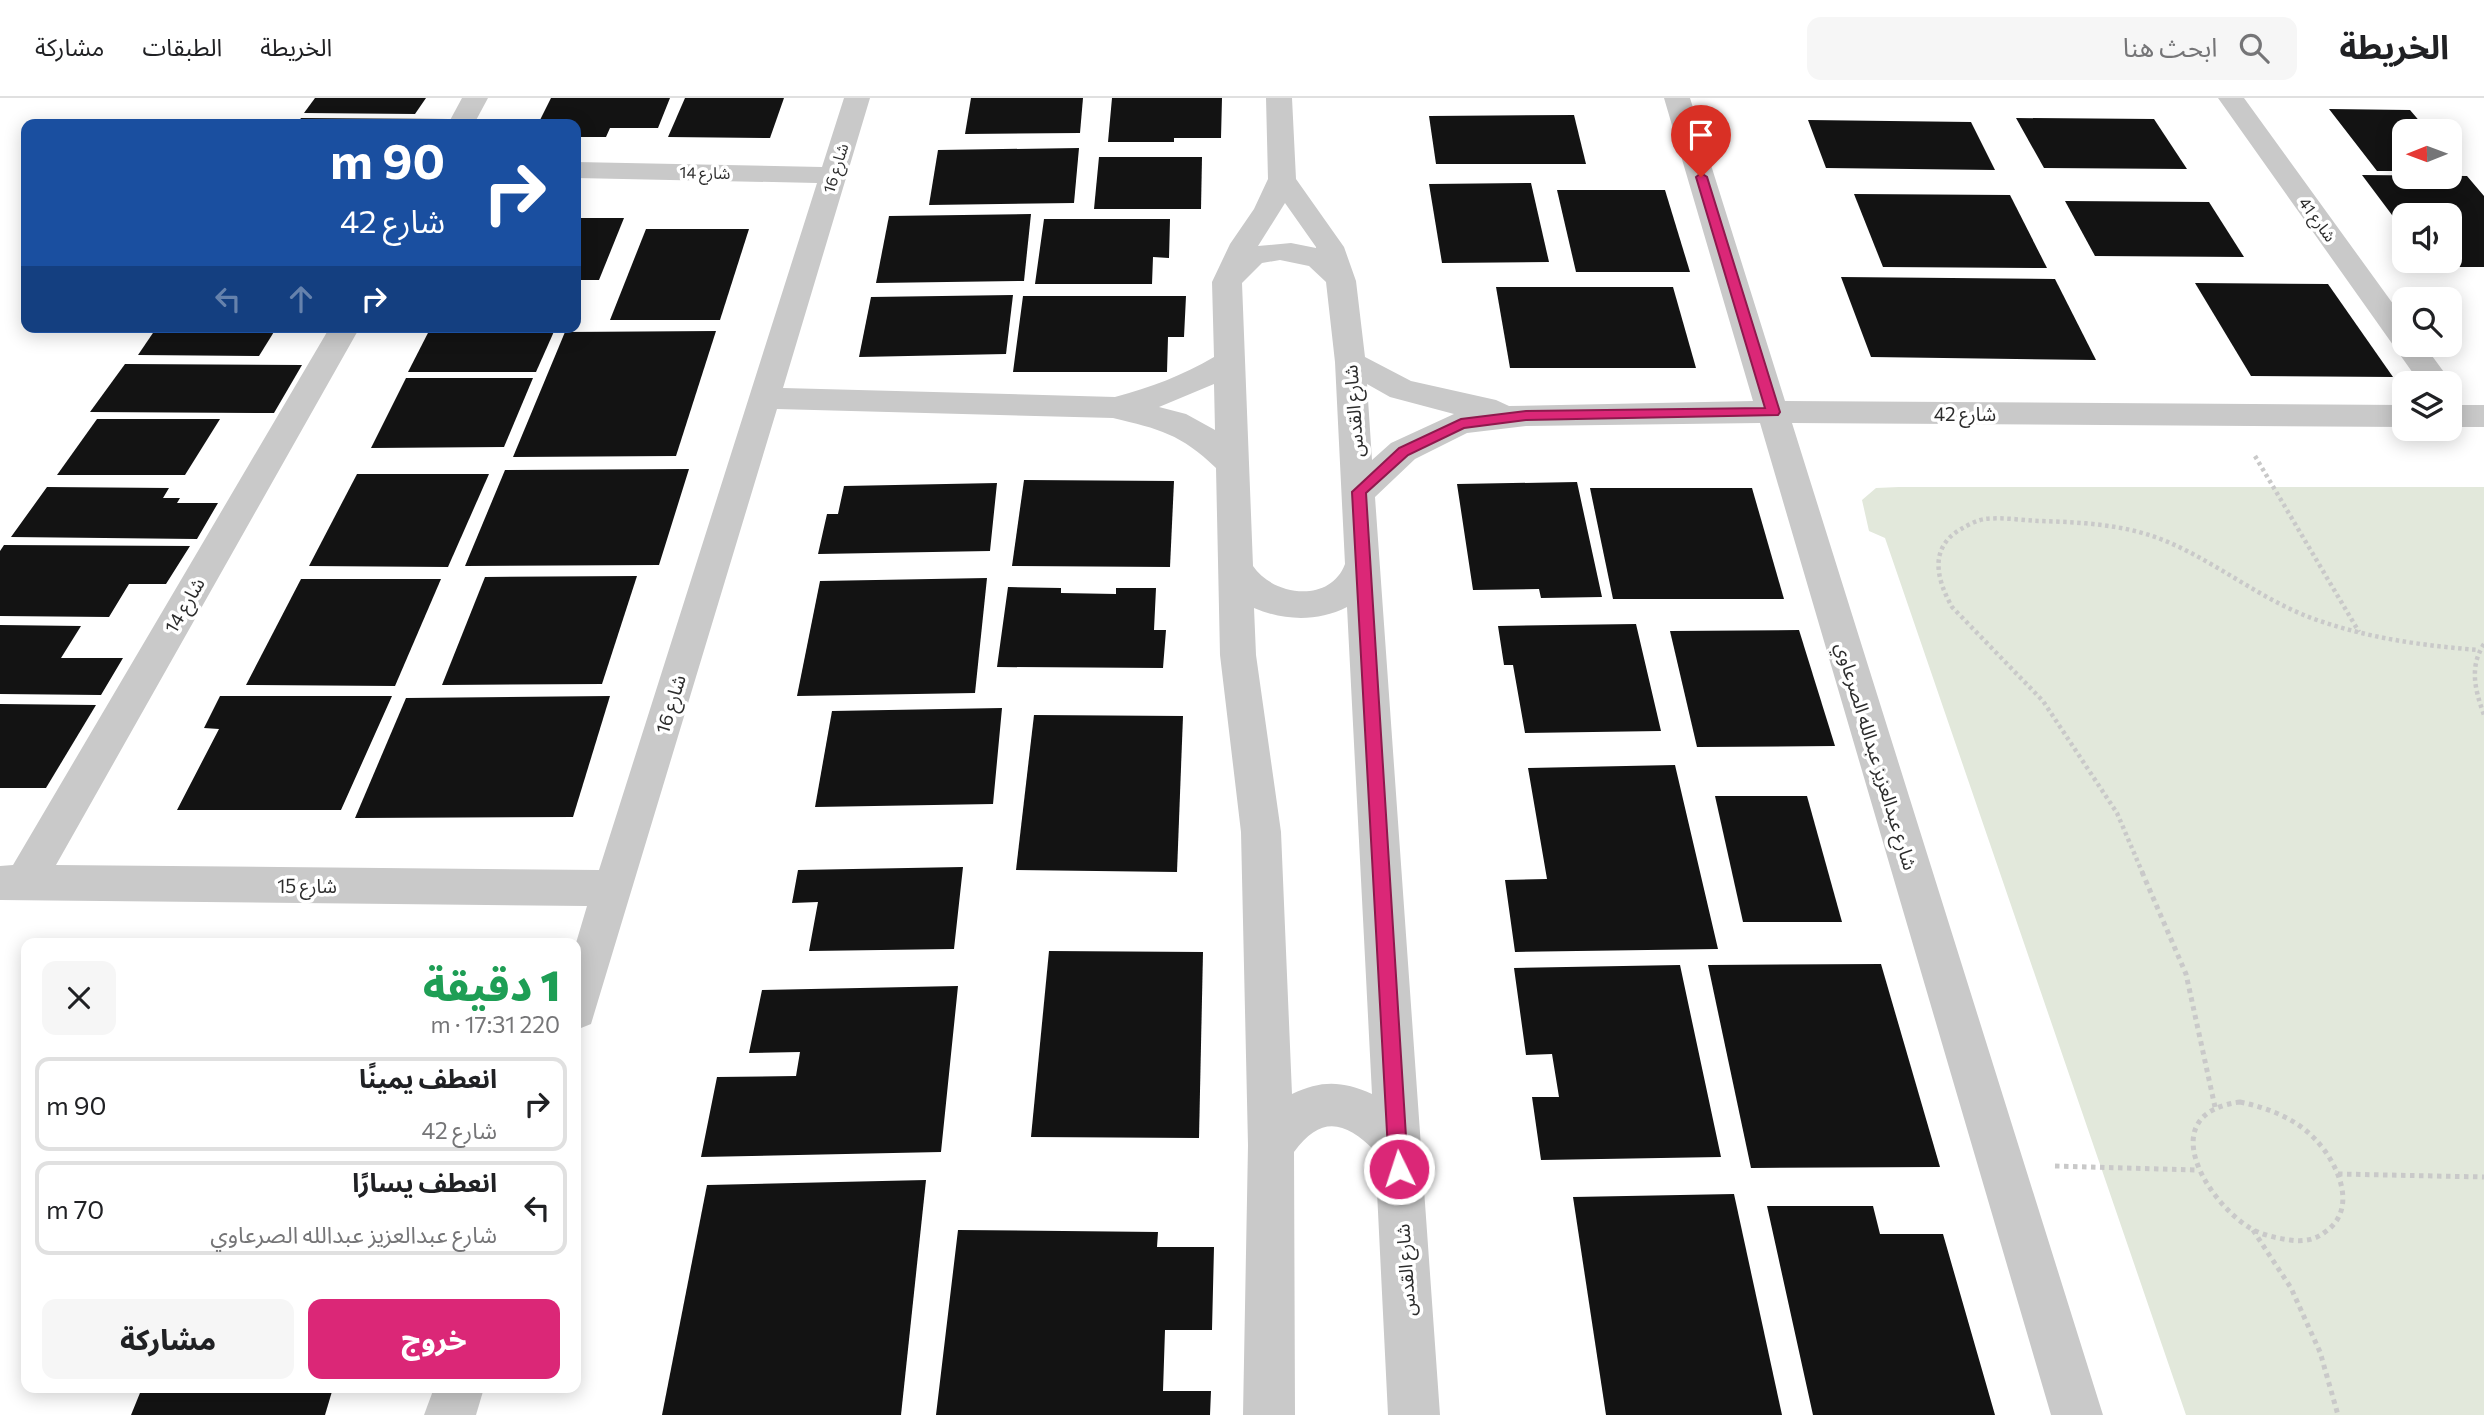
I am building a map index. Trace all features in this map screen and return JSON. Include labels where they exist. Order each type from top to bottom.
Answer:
[{"type":"street","points":[[463,119],[475,98]]},
{"type":"street","name":"شارع 16","points":[[581,994],[857,98]]},
{"type":"street","points":[[1269,1415],[1271,1145],[1261,832],[1238,654],[1227,282],[1244,244],[1268,209],[1282,179],[1279,98]]},
{"type":"street","name":"شارع عبدالعزيز عبدالله الصرعاوي","points":[[1677,98],[2077,1415]]},
{"type":"street","name":"شارع 41","points":[[2231,98],[2392,323]]},
{"type":"street","name":"شارع 14","points":[[581,170],[833,175]]},
{"type":"street","name":"شارع القدس","points":[[1282,179],[1330,247],[1341,281],[1350,362],[1414,1415]]},
{"type":"street","points":[[1227,282],[1252,257],[1271,252],[1307,255],[1326,264],[1341,281]]},
{"type":"street","name":"شارع 14","points":[[12,883],[341,333]]},
{"type":"street","points":[[1113,407],[1174,391],[1204,378],[1228,362]]},
{"type":"street","name":"شارع 42","points":[[1350,362],[1401,389],[1462,405],[1526,415]]},
{"type":"street","points":[[764,398],[1113,407],[1175,422],[1206,439],[1232,464]]},
{"type":"street","name":"شارع 42","points":[[1359,492],[1403,451],[1461,423],[1526,415],[1773,412],[2392,416]]},
{"type":"street","points":[[1236,567],[1248,587],[1272,601],[1302,605],[1330,600],[1353,585],[1363,565]]},
{"type":"street","name":"شارع 15","points":[[12,883],[614,888]]},
{"type":"street","points":[[1271,1145],[1284,1124],[1305,1110],[1331,1104],[1357,1108],[1379,1121],[1397,1141]]},
{"type":"street","points":[[450,1415],[457,1393]]},
{"type":"path","points":[[2231,415],[2360,633]]},
{"type":"path","points":[[2215,1107],[2186,974],[2117,813],[2043,701],[1952,607],[1942,591],[1937,574],[1937,558],[1942,544],[1966,524],[1984,519],[2111,527],[2173,544],[2203,558],[2271,600],[2315,619],[2360,633],[2421,646],[2479,650]]},
{"type":"path","points":[[2484,644],[2479,650],[2473,670],[2475,693],[2484,715]]},
{"type":"path","points":[[2240,1102],[2268,1108],[2297,1123],[2322,1147],[2338,1174],[2344,1198],[2339,1219],[2326,1234],[2305,1242],[2279,1239],[2252,1229],[2228,1212],[2210,1192],[2198,1171],[2193,1143],[2199,1121],[2215,1107],[2240,1102]]},
{"type":"path","points":[[2001,1164],[2198,1171]]},
{"type":"path","points":[[2338,1174],[2484,1177]]},
{"type":"path","points":[[2252,1229],[2291,1288],[2320,1352],[2338,1415]]},
{"type":"shaded area","points":[[2484,487],[2484,1415],[2186,1415],[1885,538],[1869,531],[1862,500],[1876,488]]},
{"type":"building","points":[[315,98],[426,98],[415,114],[304,113]]},
{"type":"building","points":[[551,98],[670,98],[658,128],[610,128],[606,137],[581,137],[581,119],[540,119]]},
{"type":"building","points":[[685,98],[784,98],[770,138],[668,137]]},
{"type":"building","points":[[971,98],[1083,98],[1080,133],[965,134]]},
{"type":"building","points":[[1112,98],[1222,98],[1221,138],[1174,138],[1174,142],[1108,142]]},
{"type":"building","points":[[2329,109],[2410,110],[2418,119],[2392,119],[2392,171],[2377,171]]},
{"type":"building","points":[[1574,115],[1586,164],[1436,164],[1429,116]]},
{"type":"building","points":[[301,118],[448,119],[300,119]]},
{"type":"building","points":[[2016,118],[2154,119],[2187,169],[2044,168]]},
{"type":"building","points":[[1808,120],[1971,122],[1995,170],[1826,168]]},
{"type":"building","points":[[1079,148],[1074,203],[929,205],[938,150]]},
{"type":"building","points":[[1099,157],[1202,157],[1201,209],[1094,209]]},
{"type":"building","points":[[2362,175],[2392,175],[2392,189],[2462,189],[2462,176],[2467,176],[2484,196],[2484,267],[2462,267],[2462,203],[2392,203],[2392,215]]},
{"type":"building","points":[[1531,183],[1549,262],[1442,263],[1429,184]]},
{"type":"building","points":[[1557,190],[1665,190],[1690,272],[1576,272]]},
{"type":"building","points":[[1854,194],[2010,195],[2047,268],[1883,267]]},
{"type":"building","points":[[2065,201],[2209,202],[2244,257],[2095,256]]},
{"type":"building","points":[[1031,214],[1024,281],[876,283],[889,216]]},
{"type":"building","points":[[581,218],[624,218],[599,280],[581,280]]},
{"type":"building","points":[[1044,219],[1170,219],[1169,258],[1153,257],[1152,284],[1035,284]]},
{"type":"building","points":[[646,229],[749,229],[720,320],[610,320]]},
{"type":"building","points":[[1841,277],[2055,279],[2096,360],[1871,357]]},
{"type":"building","points":[[2195,283],[2328,284],[2392,377],[2251,376]]},
{"type":"building","points":[[1496,287],[1673,287],[1696,368],[1510,368]]},
{"type":"building","points":[[1013,295],[1006,354],[859,357],[871,297]]},
{"type":"building","points":[[1023,296],[1186,296],[1184,337],[1168,337],[1167,372],[1013,372]]},
{"type":"building","points":[[716,331],[676,456],[513,457],[565,333]]},
{"type":"building","points":[[153,333],[273,333],[259,356],[138,355]]},
{"type":"building","points":[[428,333],[553,333],[536,372],[408,372]]},
{"type":"building","points":[[125,364],[302,365],[274,413],[90,412]]},
{"type":"building","points":[[406,378],[533,378],[504,447],[371,448]]},
{"type":"building","points":[[97,419],[220,419],[185,475],[57,475]]},
{"type":"building","points":[[689,469],[659,565],[465,566],[505,470]]},
{"type":"building","points":[[357,474],[489,474],[448,567],[309,566]]},
{"type":"building","points":[[1024,480],[1174,481],[1170,567],[1012,566]]},
{"type":"building","points":[[1577,482],[1602,597],[1541,598],[1539,589],[1473,590],[1457,484]]},
{"type":"building","points":[[997,483],[990,551],[818,554],[827,514],[838,514],[844,486]]},
{"type":"building","points":[[47,487],[169,488],[163,498],[180,498],[177,503],[218,503],[197,539],[11,537]]},
{"type":"building","points":[[1590,488],[1752,488],[1784,599],[1613,599]]},
{"type":"building","points":[[4,545],[190,546],[166,584],[129,584],[109,617],[0,616],[0,551]]},
{"type":"building","points":[[637,576],[602,684],[442,685],[485,577]]},
{"type":"building","points":[[987,578],[975,693],[797,696],[820,581]]},
{"type":"building","points":[[301,579],[441,579],[395,686],[246,685]]},
{"type":"building","points":[[1008,587],[1061,588],[1061,593],[1116,594],[1116,588],[1156,588],[1154,630],[1166,630],[1163,668],[997,667]]},
{"type":"building","points":[[1636,624],[1661,731],[1525,733],[1513,665],[1504,665],[1498,626]]},
{"type":"building","points":[[0,625],[81,626],[61,658],[123,658],[101,695],[0,694]]},
{"type":"building","points":[[1799,630],[1835,746],[1697,747],[1670,631]]},
{"type":"building","points":[[220,696],[392,696],[341,810],[177,810],[219,729],[204,728]]},
{"type":"building","points":[[610,696],[573,817],[355,818],[406,698]]},
{"type":"building","points":[[0,704],[96,705],[46,788],[0,788]]},
{"type":"building","points":[[1002,708],[993,804],[815,807],[832,711]]},
{"type":"building","points":[[1034,715],[1183,716],[1177,872],[1016,870]]},
{"type":"building","points":[[1675,765],[1718,949],[1515,952],[1505,880],[1547,879],[1528,768]]},
{"type":"building","points":[[1715,796],[1807,796],[1842,922],[1743,922]]},
{"type":"building","points":[[963,867],[954,949],[809,951],[818,902],[792,903],[798,870]]},
{"type":"building","points":[[1049,951],[1203,952],[1199,1138],[1031,1137]]},
{"type":"building","points":[[1881,964],[1940,1167],[1751,1168],[1708,965]]},
{"type":"building","points":[[1680,965],[1721,1157],[1541,1160],[1532,1097],[1559,1097],[1552,1054],[1526,1055],[1514,968]]},
{"type":"building","points":[[958,986],[941,1152],[701,1157],[717,1077],[796,1076],[800,1052],[749,1053],[762,990]]},
{"type":"building","points":[[926,1180],[901,1415],[662,1415],[707,1185]]},
{"type":"building","points":[[1734,1194],[1782,1415],[1606,1415],[1573,1197]]},
{"type":"building","points":[[1767,1206],[1873,1206],[1880,1234],[1943,1234],[1995,1415],[1813,1415]]},
{"type":"building","points":[[958,1230],[1158,1232],[1157,1247],[1214,1247],[1212,1330],[1165,1330],[1163,1391],[1211,1391],[1210,1415],[936,1415]]},
{"type":"building","points":[[140,1393],[332,1393],[325,1415],[131,1415]]},
{"type":"route","points":[[1399,1169],[1359,492],[1403,451],[1461,423],[1526,415],[1773,412],[1701,177]]}]
